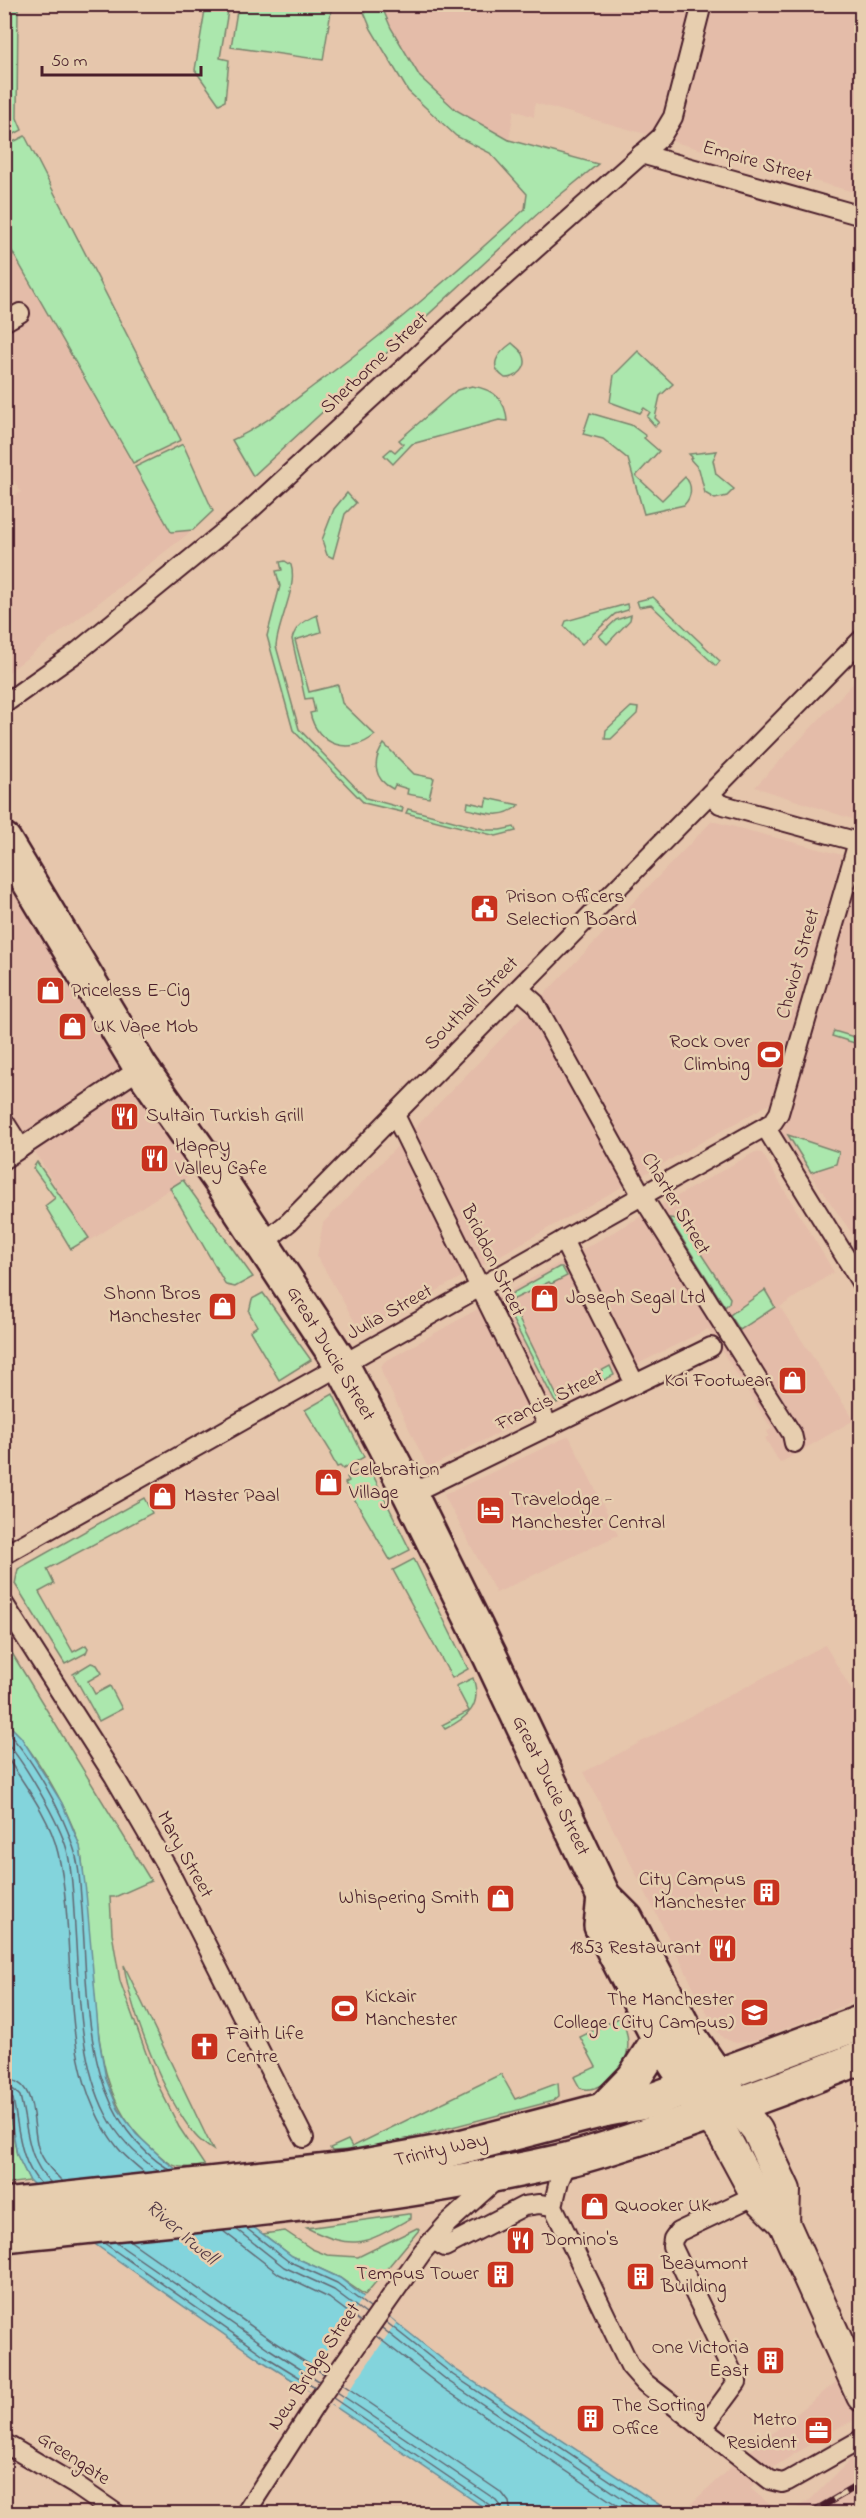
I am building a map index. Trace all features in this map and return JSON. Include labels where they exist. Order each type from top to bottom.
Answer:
[{"type":"highway","name":"Great Ducie Street","points":[[4,840],[141,1068],[342,1365],[410,1494],[604,1897],[626,1919],[685,2030],[704,2081],[722,2110]]},
{"type":"highway","name":"Great Ducie Street","points":[[604,1897],[601,1926],[659,2039],[704,2081]]},
{"type":"highway","name":"Trinity Way","points":[[4,2235],[316,2187],[383,2164],[441,2152],[603,2110],[650,2101],[861,2022]]},
{"type":"highway","points":[[603,2110],[634,2078],[659,2039]]},
{"type":"highway","name":"Trinity Way","points":[[4,2206],[316,2187],[407,2190],[568,2159],[722,2110],[861,2057]]},
{"type":"main road","name":"Great Ducie Street","points":[[784,2223],[785,2190],[757,2130],[722,2110],[722,2132],[756,2195],[784,2223],[861,2396]]},
{"type":"street","name":"Sherborne Street","points":[[4,704],[76,653],[247,513],[470,307],[661,137],[673,117],[702,4]]},
{"type":"street","name":"Empire Street","points":[[641,154],[861,216]]},
{"type":"street","name":"Southall Street","points":[[262,1244],[280,1231],[710,794],[858,649]]},
{"type":"street","points":[[710,794],[720,804],[860,843]]},
{"type":"street","name":"Cheviot Street","points":[[766,1128],[778,1113],[860,843]]},
{"type":"street","name":"Charter Street","points":[[519,988],[534,1003],[642,1196],[792,1434],[794,1443]]},
{"type":"street","points":[[4,1159],[141,1068]]},
{"type":"street","name":"Briddon Street","points":[[395,1115],[549,1427]]},
{"type":"street","points":[[4,1120],[21,1148]]},
{"type":"street","points":[[766,1128],[861,1284]]},
{"type":"street","name":"Julia Street","points":[[4,1555],[766,1128]]},
{"type":"street","points":[[563,1240],[635,1384]]},
{"type":"street","name":"Francis Street","points":[[410,1494],[711,1347]]},
{"type":"street","name":"Mary Street","points":[[4,1604],[114,1776],[172,1875],[304,2138]]},
{"type":"street","points":[[568,2159],[559,2181],[554,2206],[630,2366],[645,2383],[770,2480],[782,2482],[861,2439]]},
{"type":"street","name":"New Bridge Street","points":[[245,2514],[384,2304],[433,2240],[503,2173]]},
{"type":"street","points":[[703,2428],[737,2382],[672,2246],[673,2239],[678,2232],[756,2195]]},
{"type":"street","points":[[433,2240],[445,2247],[524,2206],[539,2204],[554,2206]]},
{"type":"street","name":"Greengate","points":[[4,2443],[75,2485],[117,2514]]},
{"type":"shaded area","points":[[381,5],[861,5],[861,194],[535,103],[534,117],[514,110],[509,140],[456,110],[420,77],[391,28]]},
{"type":"shaded area","points":[[4,239],[170,531],[193,530],[5,675],[5,502],[21,492],[5,466]]},
{"type":"shaded area","points":[[861,675],[861,822],[755,787]]},
{"type":"shaded area","points":[[712,821],[842,855],[773,1102],[365,1331],[359,1329],[317,1256],[323,1223]]},
{"type":"shaded area","points":[[4,867],[193,1174],[88,1242],[5,1100]]},
{"type":"shaded area","points":[[861,869],[861,1246],[781,1133]]},
{"type":"shaded area","points":[[755,1152],[762,1153],[834,1272],[780,1307],[854,1420],[780,1463],[765,1438],[769,1436],[767,1431],[772,1429],[708,1329],[428,1468],[382,1373],[381,1367],[384,1362]]},
{"type":"shaded area","name":"Travelodge - Manchester Central","points":[[569,1436],[618,1535],[496,1593],[444,1495]]},
{"type":"shaded area","name":"City Campus Manchester","points":[[825,1645],[861,1706],[861,1999],[756,2040],[736,2043],[723,2038],[715,2029],[584,1772]]},
{"type":"shaded area","points":[[861,2362],[861,2417],[837,2428],[777,2465],[750,2488],[780,2513],[680,2514],[734,2464]]},
{"type":"shaded area","points":[[861,2449],[861,2510],[858,2514],[787,2514],[811,2499]]},
{"type":"green space","points":[[5,4],[18,5],[17,118],[22,130],[5,139]]},
{"type":"green space","points":[[206,4],[229,5],[220,58],[229,60],[225,101],[219,104],[195,70]]},
{"type":"green space","points":[[238,5],[332,5],[323,60],[231,47]]},
{"type":"green space","points":[[361,5],[381,5],[391,28],[420,77],[456,110],[509,140],[598,164],[544,208],[253,476],[232,440],[274,416],[367,345],[525,209],[527,194],[490,153],[456,136],[408,91],[371,29]]},
{"type":"green space","points":[[25,136],[181,440],[133,463],[5,239],[5,146]]},
{"type":"green space","points":[[512,343],[522,353],[525,364],[518,374],[505,378],[497,369],[496,364],[502,351]]},
{"type":"green space","points":[[638,351],[673,384],[660,396],[655,418],[659,422],[655,426],[647,417],[650,412],[644,408],[640,413],[610,402],[614,375]]},
{"type":"green space","points":[[472,386],[497,396],[504,407],[507,421],[499,420],[412,444],[393,464],[384,455],[391,449],[395,452],[403,444],[399,440],[457,390]]},
{"type":"green space","points":[[590,413],[631,425],[646,436],[644,438],[659,451],[636,476],[662,500],[685,477],[690,491],[689,498],[684,505],[644,514],[628,459],[603,439],[583,434]]},
{"type":"green space","points":[[183,444],[213,511],[193,530],[171,532],[135,467]]},
{"type":"green space","points":[[717,451],[713,460],[716,474],[734,489],[727,496],[715,499],[705,493],[699,469],[690,459],[692,457],[689,454]]},
{"type":"green space","points":[[347,493],[356,503],[345,514],[333,558],[327,555],[322,540],[334,509]]},
{"type":"green space","points":[[285,561],[291,565],[292,583],[276,646],[299,729],[366,798],[403,808],[402,812],[364,803],[293,730],[267,636],[280,586],[276,571],[282,570],[280,562]]},
{"type":"green space","points":[[653,597],[720,661],[716,666],[651,605],[639,607],[637,601]]},
{"type":"green space","points":[[627,604],[628,610],[615,614],[582,644],[564,626],[566,621]]},
{"type":"green space","points":[[317,615],[321,632],[295,640],[309,692],[338,685],[342,703],[375,735],[355,745],[345,746],[327,740],[314,724],[310,713],[315,712],[312,698],[305,699],[292,639],[301,624]]},
{"type":"green space","points":[[631,615],[630,620],[607,644],[599,636],[616,620]]},
{"type":"green space","points":[[631,707],[638,708],[637,714],[611,739],[605,739],[606,730]]},
{"type":"green space","points":[[384,744],[414,774],[434,778],[429,798],[407,794],[408,789],[395,785],[393,789],[381,780],[376,763]]},
{"type":"green space","points":[[487,798],[519,805],[507,813],[500,814],[467,809],[468,802],[485,806]]},
{"type":"green space","points":[[408,809],[487,830],[514,827],[516,831],[496,836],[406,813]]},
{"type":"green space","points":[[834,1031],[861,1039],[861,1045],[832,1036]]},
{"type":"green space","points":[[788,1135],[839,1152],[836,1164],[811,1172]]},
{"type":"green space","points":[[37,1162],[89,1238],[71,1249],[45,1206],[55,1198],[33,1168]]},
{"type":"green space","points":[[183,1180],[253,1277],[235,1287],[226,1285],[170,1188]]},
{"type":"green space","points":[[669,1218],[678,1219],[730,1298],[725,1307]]},
{"type":"green space","points":[[562,1267],[567,1276],[510,1301],[558,1398],[597,1379],[595,1374],[610,1366],[614,1375],[557,1403],[502,1299]]},
{"type":"green space","points":[[765,1290],[775,1307],[740,1330],[730,1315]]},
{"type":"green space","points":[[263,1293],[311,1360],[279,1380],[250,1331],[257,1326],[249,1312],[252,1299]]},
{"type":"green space","points":[[333,1394],[364,1457],[343,1469],[340,1466],[337,1467],[331,1452],[305,1410]]},
{"type":"green space","points":[[368,1465],[410,1550],[390,1560],[345,1483],[349,1481],[347,1477]]},
{"type":"green space","points":[[144,1498],[152,1513],[47,1569],[54,1584],[39,1592],[73,1652],[86,1645],[88,1648],[86,1653],[65,1664],[15,1584],[18,1569]]},
{"type":"green space","points":[[414,1559],[468,1669],[452,1678],[393,1570]]},
{"type":"green space","points":[[4,1640],[151,1881],[115,1897],[110,1897],[112,1933],[120,1981],[156,2081],[179,2127],[205,2166],[180,2167],[163,2159],[134,2131],[113,2095],[102,2056],[99,2035],[81,1850],[66,1811],[48,1778],[5,1720]]},
{"type":"green space","points":[[91,1663],[97,1665],[102,1673],[88,1681],[95,1694],[110,1686],[122,1709],[99,1721],[73,1674]]},
{"type":"green space","points":[[473,1678],[476,1696],[471,1710],[445,1729],[442,1725],[469,1711],[456,1686]]},
{"type":"green space","points":[[124,1965],[213,2150],[197,2137],[183,2119],[161,2077],[141,2030]]},
{"type":"green space","points":[[621,2017],[628,2044],[620,2069],[600,2086],[590,2089],[580,2088],[574,2077],[596,2067],[580,2037]]},
{"type":"green space","points":[[501,2074],[515,2099],[558,2083],[559,2096],[553,2101],[367,2149],[332,2151],[330,2148],[348,2140],[352,2147]]},
{"type":"green space","points":[[4,2086],[17,2155],[30,2181],[5,2184]]},
{"type":"green space","points":[[411,2214],[411,2218],[383,2233],[360,2241],[337,2240],[307,2228]]},
{"type":"green space","points":[[417,2228],[419,2230],[365,2295],[340,2278],[292,2256],[263,2234],[285,2231],[312,2249],[327,2255],[358,2257]]},
{"type":"water","name":"River Irwell","points":[[4,1720],[21,1737],[62,1803],[80,1846],[99,2039],[106,2079],[118,2109],[136,2134],[164,2160],[292,2256],[340,2278],[456,2370],[672,2513],[492,2513],[334,2406],[262,2361],[96,2245],[30,2181],[17,2155],[5,2086]]},
{"type":"pier","points":[[365,2295],[396,2323],[337,2408],[301,2386]]},
{"type":"railway","points":[[809,2514],[862,2483]]},
{"type":"place","name":"Prison Officers Selection Board","points":[[485,908]]},
{"type":"place","name":"Priceless E-Cig","points":[[50,991]]},
{"type":"place","name":"UK Vape Mob","points":[[72,1027]]},
{"type":"place","name":"Rock Over Climbing","points":[[771,1054]]},
{"type":"place","name":"Sultain Turkish Grill","points":[[125,1116]]},
{"type":"place","name":"Happy Valley Cafe","points":[[154,1158]]},
{"type":"place","name":"Joseph Segal Ltd","points":[[545,1298]]},
{"type":"place","name":"Shonn Bros Manchester","points":[[222,1306]]},
{"type":"place","name":"Koi Footwear","points":[[792,1381]]},
{"type":"place","name":"Celebration Village","points":[[328,1482]]},
{"type":"place","name":"Master Paal","points":[[163,1496]]},
{"type":"place","name":"Travelodge - Manchester Central","points":[[490,1511]]},
{"type":"place","name":"City Campus Manchester","points":[[767,1892]]},
{"type":"place","name":"Whispering Smith","points":[[500,1898]]},
{"type":"place","name":"1853 Restaurant","points":[[722,1948]]},
{"type":"place","name":"Kickair Manchester","points":[[344,2009]]},
{"type":"place","name":"The Manchester College (City Campus)","points":[[755,2012]]},
{"type":"place","name":"Faith Life Centre","points":[[205,2046]]},
{"type":"place","name":"Quooker UK","points":[[594,2206]]},
{"type":"place","name":"Domino's","points":[[521,2240]]},
{"type":"place","name":"Tempus Tower","points":[[500,2274]]},
{"type":"place","name":"Beaumont Building","points":[[640,2276]]},
{"type":"place","name":"One Victoria East","points":[[770,2360]]},
{"type":"place","name":"The Sorting Office","points":[[591,2418]]},
{"type":"place","name":"Metro Resident","points":[[818,2431]]}]
